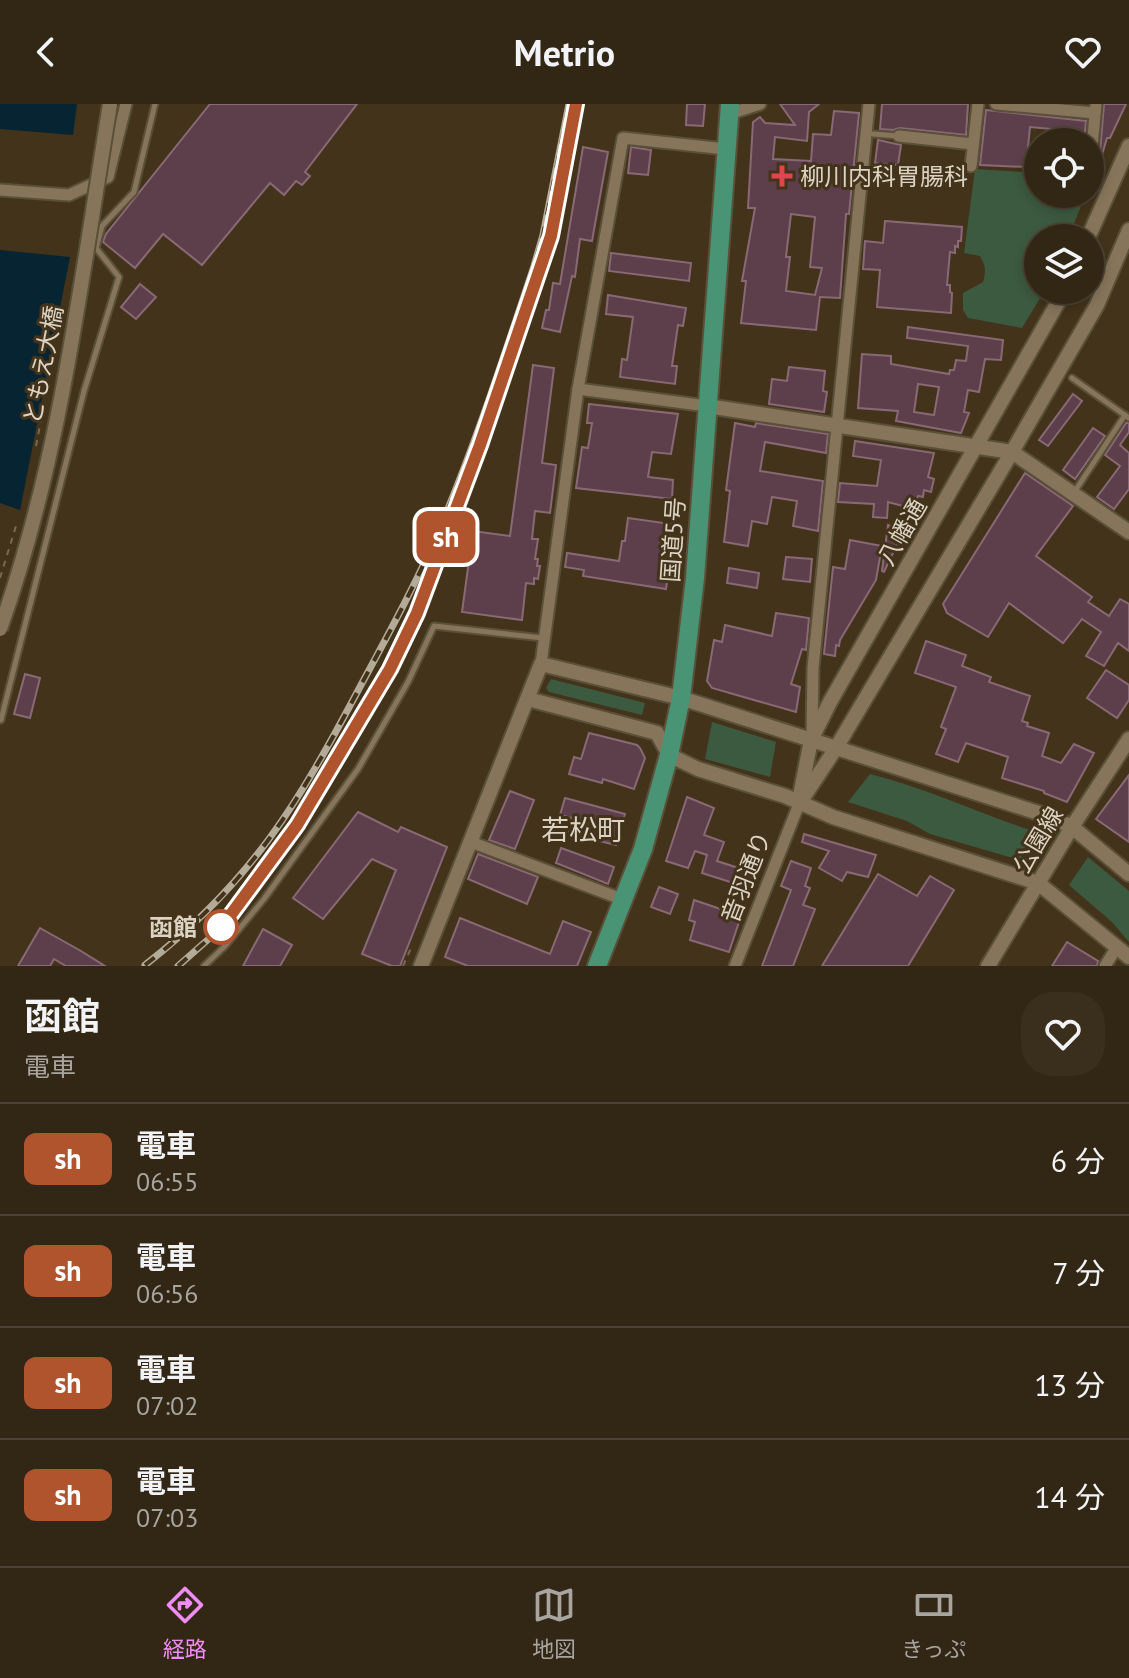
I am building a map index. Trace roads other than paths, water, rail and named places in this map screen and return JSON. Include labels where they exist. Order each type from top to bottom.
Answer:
[{"type":"highway","name":"国道5号","points":[[597,966],[643,849],[681,698],[695,578],[730,109]]},
{"type":"street","name":"ともえ大橋","points":[[0,629],[31,526],[61,399],[110,104]]},
{"type":"street","points":[[0,190],[69,195],[108,177],[126,104]]},
{"type":"street","points":[[730,109],[760,104]]},
{"type":"street","points":[[811,740],[813,668],[835,425],[869,104]]},
{"type":"street","points":[[971,166],[978,104]]},
{"type":"street","points":[[996,104],[1096,108],[1094,128]]},
{"type":"street","points":[[899,136],[973,144]]},
{"type":"street","points":[[421,966],[541,664],[578,389],[623,138],[726,149]]},
{"type":"street","points":[[1094,224],[1129,146]]},
{"type":"street","points":[[799,804],[836,748],[1097,305],[1129,230]]},
{"type":"street","name":"八幡通","points":[[799,804],[811,740],[830,702],[1057,304]]},
{"type":"street","points":[[578,389],[1012,452],[1129,532]]},
{"type":"street","points":[[541,664],[681,698],[1051,817],[1072,827],[1129,874]]},
{"type":"street","points":[[528,699],[657,733],[669,755],[698,769],[1038,883],[1129,957]]},
{"type":"street","name":"公園線","points":[[988,966],[1129,739]]},
{"type":"street","name":"音羽通り","points":[[735,966],[799,804]]},
{"type":"street","points":[[471,842],[624,900]]},
{"type":"street","points":[[1105,966],[1117,947]]},
{"type":"lane","points":[[1,720],[84,391],[119,277],[96,248],[102,226],[134,192],[155,104]]},
{"type":"lane","points":[[873,134],[899,136]]},
{"type":"lane","points":[[1072,378],[1127,417],[1074,494]]},
{"type":"lane","points":[[204,966],[264,899],[358,769],[408,682],[434,626],[544,638]]},
{"type":"water","points":[[0,104],[77,104],[73,135],[0,129]]},
{"type":"water","points":[[0,250],[70,257],[20,510],[0,503]]},
{"type":"railway","points":[[145,965],[215,903],[270,838],[316,766],[412,588],[466,463],[534,266],[569,104]]},
{"type":"railway","points":[[178,966],[221,928],[297,825],[390,669],[417,613],[444,544]]},
{"type":"train","name":"sh","points":[[221,928],[297,825],[390,669],[417,613],[480,445],[551,236],[576,104]]},
{"type":"place","name":"柳川内科胃腸科","points":[[782,176]]},
{"type":"place","name":"函館","points":[[221,927]]},
{"type":"district","name":"若松町","points":[[583,829]]}]
